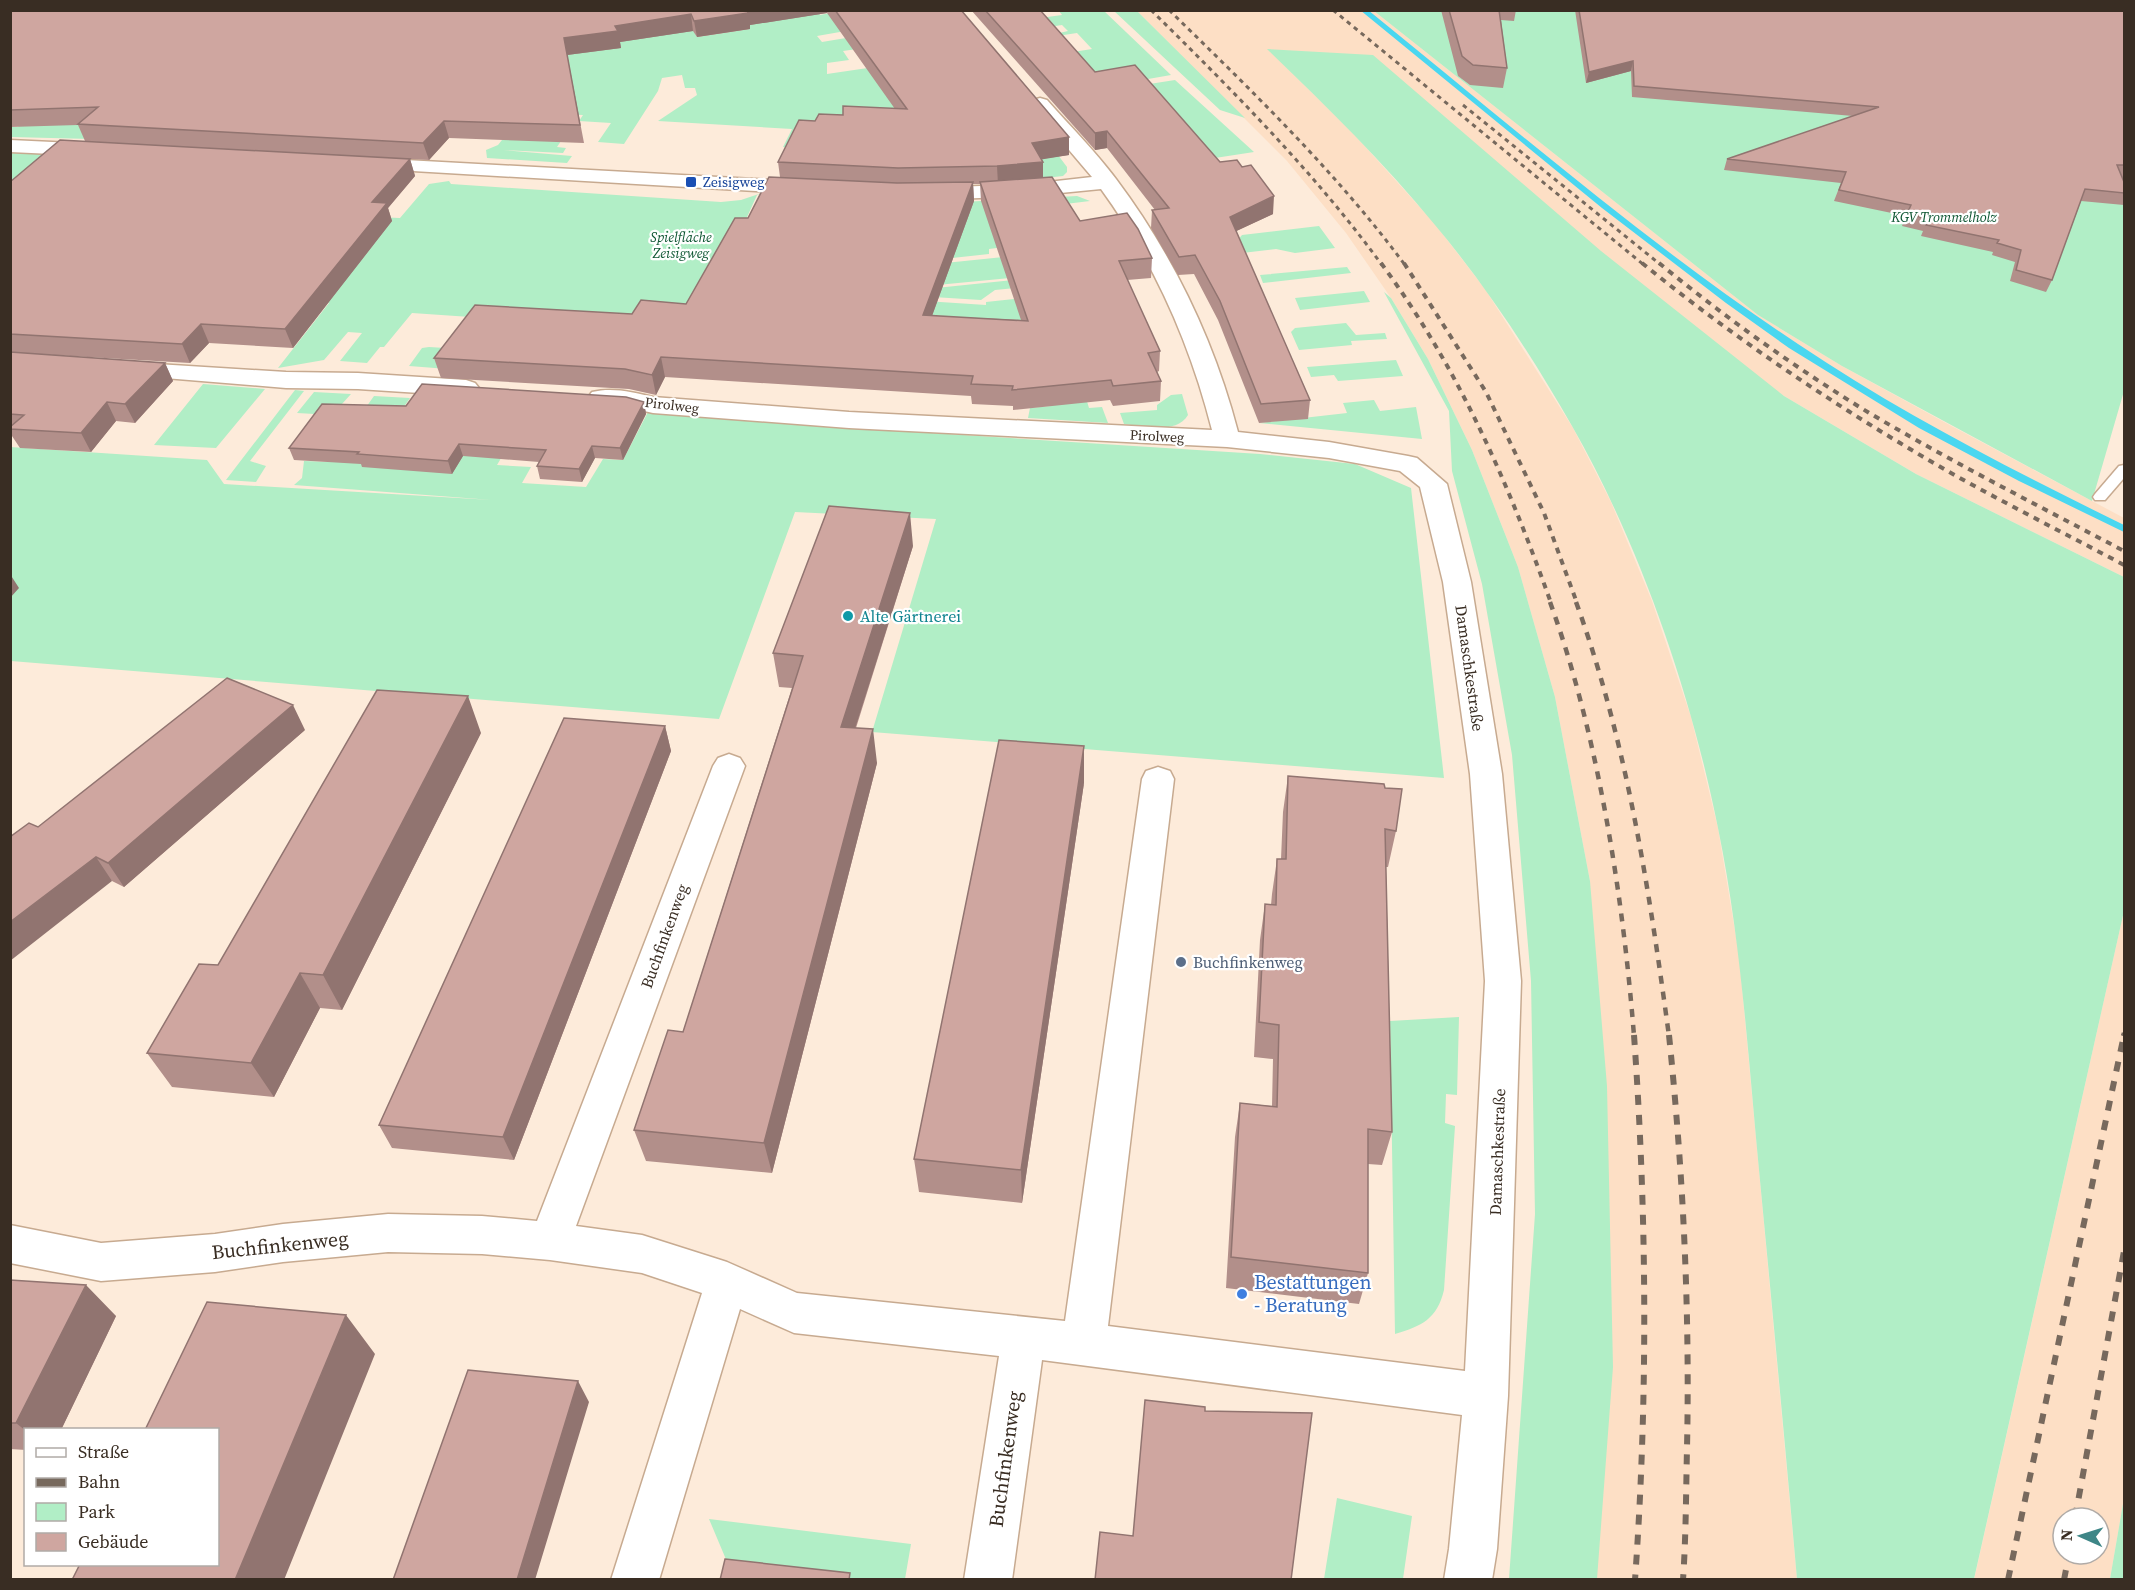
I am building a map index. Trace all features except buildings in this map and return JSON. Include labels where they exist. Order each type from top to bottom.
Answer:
[{"type":"street","points":[[1029,90],[1107,182],[1150,247],[1194,337],[1220,410],[1227,439]]},
{"type":"street","points":[[10,146],[114,151]]},
{"type":"street","points":[[348,163],[830,189]]},
{"type":"street","points":[[911,194],[1019,190],[1107,182]]},
{"type":"street","points":[[98,367],[286,380],[358,381],[488,390]]},
{"type":"street","name":"Pirolweg","points":[[582,396],[629,399],[653,405],[849,420],[1227,439]]},
{"type":"street","name":"Damaschkestraße","points":[[1227,439],[1329,450],[1408,464],[1433,484],[1457,582],[1486,774],[1503,981],[1486,1396],[1468,1580]]},
{"type":"street","name":"Buchfinkenweg","points":[[550,1240],[729,766]]},
{"type":"street","points":[[1084,1344],[1158,779]]},
{"type":"street","name":"Buchfinkenweg","points":[[10,1244],[101,1263],[388,1233],[482,1235],[550,1240],[642,1254],[727,1282],[794,1313],[1084,1344],[1486,1396]]},
{"type":"street","points":[[635,1580],[727,1282]]},
{"type":"street","name":"Buchfinkenweg","points":[[988,1580],[1023,1338]]},
{"type":"lane","points":[[2100,497],[2124,469]]},
{"type":"shaded area","points":[[1137,11],[1374,11],[1758,315],[1842,366],[2124,518],[2124,577],[1916,474],[1784,396],[1268,49],[1352,132],[1435,224],[1485,289],[1573,428],[1611,502],[1652,601],[1691,717],[1718,828],[1739,955],[1797,1579],[1597,1579],[1590,881],[1555,697],[1518,567],[1472,450],[1428,359],[1391,298],[1346,233],[1287,161]]},
{"type":"shaded area","points":[[2124,911],[2124,1498],[2110,1579],[1974,1580]]},
{"type":"green space","points":[[654,10],[691,26],[697,37],[750,29],[744,20],[817,10],[820,15],[846,10],[857,29],[817,36],[822,42],[846,38],[871,47],[843,51],[849,60],[827,63],[827,74],[888,65],[946,94],[798,148],[783,147],[792,129],[658,121],[697,95],[695,88],[685,88],[682,75],[662,78],[658,91],[624,144],[598,142],[611,123],[579,121],[583,115],[559,114],[561,141],[557,147],[566,148],[563,153],[503,150],[572,156],[567,163],[487,158],[486,150],[498,145],[502,140],[515,140],[537,111],[91,139],[11,137],[10,127],[18,127],[33,109]]},
{"type":"green space","points":[[1059,11],[1104,11],[1171,75],[1131,82],[1101,80],[1073,52],[1092,49],[1077,33],[1057,36],[1055,34],[1068,31],[1062,25],[1049,27],[1040,18],[1062,15]]},
{"type":"green space","points":[[1114,11],[1137,11],[1245,118],[1220,110]]},
{"type":"green space","name":"KGV Trommelholz","points":[[1374,11],[2124,11],[2124,391],[2092,501],[1842,366],[1758,315]]},
{"type":"green space","points":[[1267,49],[1373,55],[1601,251],[1784,396],[1916,474],[2124,577],[2124,911],[1974,1579],[1797,1579],[1733,913],[1707,777],[1678,673],[1660,621],[1620,520],[1597,472],[1557,400],[1508,322],[1473,273],[1416,202],[1375,156]]},
{"type":"green space","points":[[1175,80],[1254,152],[1202,160],[1111,90]]},
{"type":"green space","name":"Spielfläche Zeisigweg","points":[[11,153],[64,155],[376,217],[400,218],[429,184],[449,181],[451,184],[721,202],[741,200],[765,192],[757,195],[738,237],[925,301],[986,305],[986,302],[1014,299],[1084,329],[485,318],[412,313],[384,347],[380,347],[367,363],[340,361],[362,333],[348,332],[324,360],[278,368],[329,303],[11,251]]},
{"type":"green space","points":[[1058,155],[1067,167],[1067,172],[1063,176],[1018,181],[1037,158]]},
{"type":"green space","points":[[1077,196],[1090,201],[1049,206],[1012,246],[989,249],[989,254],[943,259],[962,202]]},
{"type":"green space","points":[[1319,226],[1335,248],[1295,253],[1276,249],[1225,255],[1242,235]]},
{"type":"green space","points":[[1034,254],[1042,275],[937,285],[945,263]]},
{"type":"green space","points":[[1347,267],[1351,273],[1263,283],[1260,275]]},
{"type":"green space","points":[[1043,277],[1046,285],[995,290],[981,300],[933,297],[936,288]]},
{"type":"green space","points":[[1364,291],[1370,302],[1300,310],[1295,298]]},
{"type":"green space","points":[[1384,292],[1391,298],[1428,359],[1472,450],[1518,567],[1555,697],[1590,881],[1607,1086],[1613,1367],[1597,1579],[1509,1579],[1535,1214],[1531,981],[1512,755],[1482,584],[1452,471],[1449,411]]},
{"type":"green space","points":[[1346,323],[1356,335],[1385,333],[1387,339],[1351,341],[1352,345],[1299,350],[1291,332],[1295,328]]},
{"type":"green space","points":[[422,348],[462,349],[448,369],[409,366]]},
{"type":"green space","points":[[1396,360],[1403,376],[1338,381],[1334,375],[1311,377],[1307,367]]},
{"type":"green space","points":[[203,384],[265,389],[216,448],[154,445]]},
{"type":"green space","points":[[1083,388],[1089,408],[1102,407],[1108,423],[1028,418],[1030,408],[1051,406]]},
{"type":"green space","points":[[295,390],[304,391],[250,461],[266,466],[256,482],[226,480]]},
{"type":"green space","points":[[314,392],[351,394],[332,415],[297,413]]},
{"type":"green space","points":[[1182,394],[1188,415],[1183,421],[1158,428],[1124,424],[1120,413],[1157,410],[1157,405],[1171,395]]},
{"type":"green space","points":[[374,396],[410,398],[363,466],[482,427],[519,428],[497,465],[531,467],[522,483],[586,487],[603,459],[623,460],[648,412],[838,427],[1260,454],[1355,464],[1411,488],[1444,778],[872,732],[936,519],[795,512],[719,719],[11,661],[10,447],[207,460],[224,484],[492,500],[294,485],[302,478],[304,461],[331,462],[362,418],[359,417]]},
{"type":"green space","points":[[1374,400],[1380,411],[1416,407],[1422,439],[1259,423],[1347,413],[1343,403]]},
{"type":"green space","points":[[1459,1017],[1457,1095],[1446,1094],[1445,1123],[1455,1126],[1444,1290],[1433,1315],[1413,1328],[1395,1334],[1390,1021]]},
{"type":"green space","points":[[1337,1498],[1412,1516],[1403,1579],[1324,1579]]},
{"type":"green space","points":[[2124,1498],[2124,1579],[2110,1579]]},
{"type":"green space","points":[[709,1519],[911,1544],[905,1579],[764,1580],[733,1576]]},
{"type":"waterway","points":[[1363,10],[1605,207],[1729,301],[1793,346],[1923,426],[2124,529]]},
{"type":"railway","points":[[1151,10],[1301,165],[1382,265]]},
{"type":"railway","points":[[1169,10],[1322,165],[1351,197],[1405,265]]},
{"type":"railway","points":[[1333,10],[1644,265]]},
{"type":"railway","points":[[1463,105],[1661,265]]},
{"type":"railway","points":[[1381,263],[1434,344],[1479,427],[1517,513],[1551,603]]},
{"type":"railway","points":[[1404,263],[1486,392],[1544,513],[1577,603]]},
{"type":"railway","points":[[1642,263],[1754,348],[1831,400],[1972,485],[2124,565]]},
{"type":"railway","points":[[1659,263],[1762,342],[1871,414],[1965,467],[2124,551]]},
{"type":"railway","points":[[1550,602],[1582,706],[1606,816],[1623,928],[1634,1036]]},
{"type":"railway","points":[[1576,602],[1594,655],[1623,762],[1644,871],[1669,1036]]},
{"type":"railway","points":[[1634,1035],[1641,1171],[1644,1308],[1642,1444],[1635,1580]]},
{"type":"railway","points":[[1669,1035],[1682,1189],[1686,1293],[1688,1396],[1683,1580]]},
{"type":"railway","points":[[2008,1580],[2124,1035]]},
{"type":"railway","points":[[2077,1506],[2124,1251]]},
{"type":"railway","points":[[2064,1580],[2067,1566]]},
{"type":"place","name":"Zeisigweg","points":[[691,182]]},
{"type":"place","name":"Alte Gärtnerei","points":[[848,616]]},
{"type":"place","name":"Buchfinkenweg","points":[[1181,962]]},
{"type":"place","name":"Bestattungen - Beratung","points":[[1242,1294]]}]
